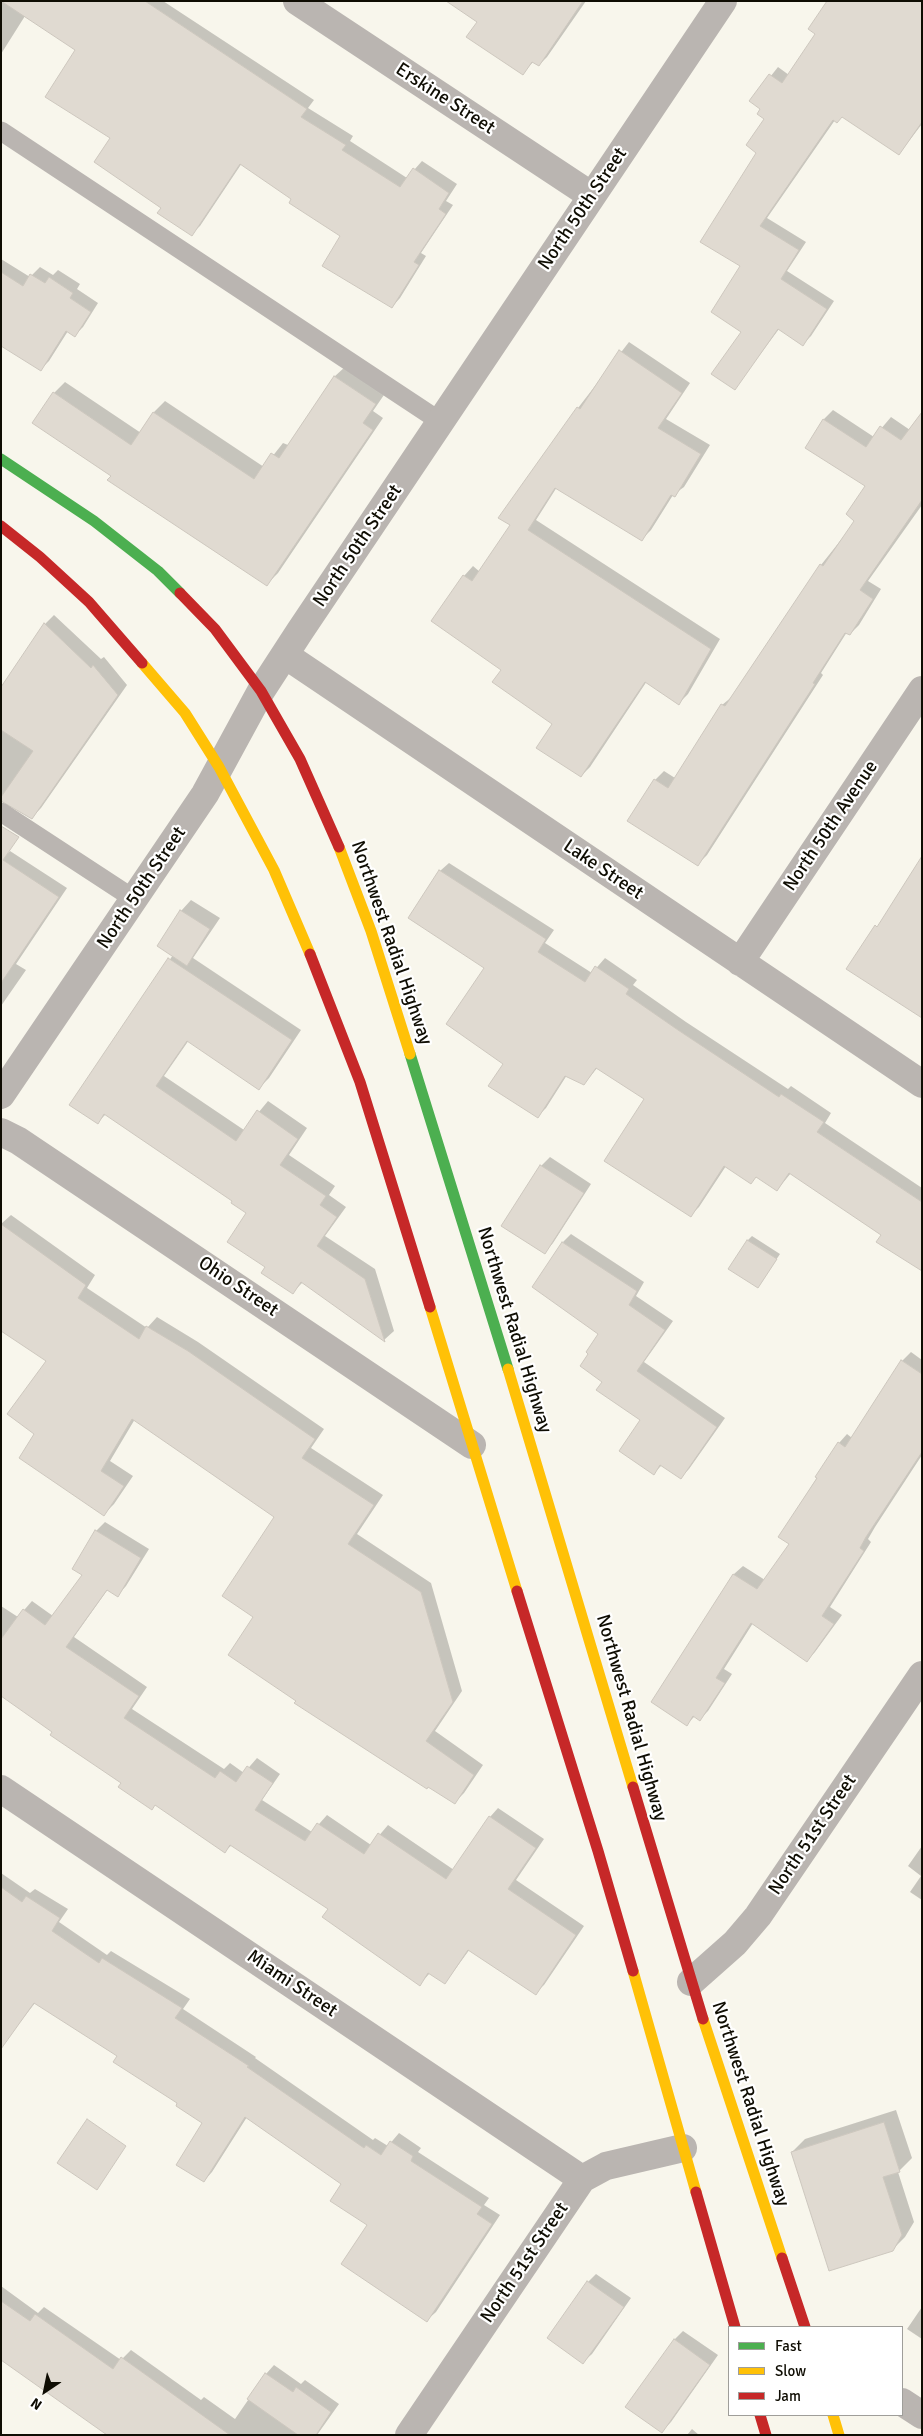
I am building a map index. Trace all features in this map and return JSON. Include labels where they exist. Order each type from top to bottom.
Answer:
[{"type":"main road","name":"Northwest Radial Highway","points":[[1,459],[94,521],[158,571],[215,629],[261,691],[300,759],[328,819],[371,931],[548,1497],[691,1982],[806,2326]]},
{"type":"main road","points":[[1,526],[40,557],[89,602],[185,713],[219,767],[274,870],[321,979],[360,1082],[598,1851],[735,2326]]},
{"type":"main road","points":[[760,2416],[766,2435]]},
{"type":"main road","points":[[833,2416],[839,2435]]},
{"type":"street","name":"Erskine Street","points":[[297,1],[592,196]]},
{"type":"street","name":"North 50th Street","points":[[1,1095],[205,794],[261,691],[284,655],[722,1]]},
{"type":"street","name":"Lake Street","points":[[284,655],[922,1084]]},
{"type":"street","name":"North 50th Avenue","points":[[740,962],[922,690]]},
{"type":"street","name":"Ohio Street","points":[[1,1132],[28,1146],[472,1445]]},
{"type":"street","name":"North 51st Street","points":[[691,1982],[735,1943],[758,1916],[922,1675]]},
{"type":"street","name":"Miami Street","points":[[1,1789],[582,2179]]},
{"type":"street","name":"North 51st Street","points":[[408,2435],[582,2179],[606,2166],[683,2148]]},
{"type":"street","points":[[903,2403],[922,2415]]},
{"type":"lane","points":[[1,131],[441,422]]},
{"type":"lane","points":[[1,812],[134,899]]},
{"type":"building","points":[[1,1],[145,1],[307,109],[301,117],[346,145],[342,150],[400,187],[413,168],[449,193],[439,209],[446,214],[414,262],[419,265],[392,308],[322,266],[340,236],[289,203],[291,199],[240,164],[192,236],[157,213],[161,208],[94,162],[110,138],[45,97],[75,50]]},
{"type":"building","points":[[446,1],[583,1],[539,66],[532,62],[523,75],[466,37],[477,22]]},
{"type":"building","points":[[827,1],[922,1],[922,122],[899,155],[842,117],[837,123],[833,120],[760,226],[799,250],[781,279],[827,309],[803,346],[778,329],[735,390],[711,374],[741,332],[711,312],[740,266],[700,242],[756,153],[746,145],[764,119],[757,114],[760,109],[749,101],[769,74],[782,83],[815,34],[808,29]]},
{"type":"building","points":[[1,272],[23,286],[30,274],[45,283],[49,277],[73,293],[70,298],[91,312],[75,337],[66,331],[41,371],[1,346]]},
{"type":"building","points":[[619,350],[682,393],[658,428],[701,454],[675,497],[671,495],[642,541],[555,488],[528,530],[711,649],[679,705],[645,682],[581,777],[536,748],[552,724],[492,682],[501,670],[431,621],[463,575],[472,581],[510,525],[498,518],[577,407],[580,409]]},
{"type":"building","points":[[334,376],[376,404],[363,423],[373,430],[267,586],[107,480],[111,476],[32,423],[53,392],[131,445],[153,412],[254,479],[271,453],[279,458]]},
{"type":"building","points":[[922,412],[922,500],[860,590],[873,599],[850,635],[845,633],[813,683],[815,684],[698,866],[627,821],[654,779],[668,788],[721,704],[725,706],[820,564],[823,566],[854,521],[846,514],[865,486],[805,448],[823,419],[866,447],[880,426],[901,440]]},
{"type":"building","points":[[44,623],[91,668],[93,665],[118,695],[32,819],[1,801],[1,797],[33,751],[1,730],[1,687]]},
{"type":"building","points":[[1,826],[19,837],[3,860],[59,897],[1,983]]},
{"type":"building","points":[[922,856],[922,1018],[846,969],[875,925],[877,927]]},
{"type":"building","points":[[439,870],[546,939],[538,952],[585,982],[595,966],[629,989],[626,994],[678,1030],[779,1097],[781,1094],[824,1122],[817,1132],[922,1202],[922,1271],[876,1242],[881,1235],[789,1173],[777,1191],[756,1177],[751,1184],[724,1166],[691,1217],[604,1161],[644,1099],[596,1068],[584,1085],[565,1076],[538,1118],[488,1086],[503,1064],[446,1024],[484,968],[408,918]]},
{"type":"building","points":[[180,910],[210,929],[187,966],[157,946]]},
{"type":"building","points":[[168,958],[292,1040],[259,1090],[187,1041],[156,1086],[236,1141],[257,1110],[298,1139],[280,1165],[326,1196],[320,1205],[337,1217],[317,1246],[365,1279],[385,1342],[301,1282],[293,1294],[261,1273],[265,1267],[227,1242],[246,1213],[231,1203],[232,1201],[104,1114],[98,1124],[69,1105]]},
{"type":"building","points":[[540,1165],[584,1193],[545,1254],[501,1226]]},
{"type":"building","points":[[1,1224],[86,1285],[78,1298],[139,1339],[146,1326],[188,1351],[315,1439],[302,1458],[374,1505],[348,1544],[421,1592],[453,1702],[426,1741],[474,1775],[455,1804],[428,1787],[427,1789],[294,1703],[296,1701],[228,1655],[253,1617],[222,1596],[274,1517],[132,1419],[101,1471],[124,1486],[104,1516],[19,1458],[34,1434],[7,1414],[46,1361],[1,1331]]},
{"type":"building","points":[[747,1240],[777,1259],[758,1288],[728,1269]]},
{"type":"building","points":[[562,1242],[637,1291],[629,1305],[665,1330],[637,1371],[717,1427],[681,1479],[660,1465],[654,1475],[619,1451],[640,1420],[596,1390],[602,1382],[580,1366],[588,1354],[586,1352],[598,1334],[532,1287]]},
{"type":"building","points":[[901,1360],[922,1374],[922,1452],[866,1537],[860,1548],[864,1551],[822,1616],[834,1624],[807,1662],[751,1623],[716,1678],[725,1683],[700,1721],[693,1716],[687,1726],[651,1702],[733,1574],[757,1589],[789,1544],[778,1537],[817,1478],[815,1477],[838,1442],[845,1447]]},
{"type":"building","points":[[95,1530],[141,1558],[118,1597],[107,1590],[66,1647],[139,1696],[124,1718],[215,1778],[220,1771],[236,1782],[247,1766],[273,1783],[255,1810],[305,1841],[317,1823],[364,1854],[378,1833],[446,1879],[489,1816],[536,1848],[508,1889],[576,1935],[536,1995],[468,1950],[445,1984],[428,1973],[420,1986],[322,1917],[328,1909],[230,1845],[225,1853],[155,1805],[152,1810],[118,1787],[121,1783],[50,1735],[52,1732],[1,1696],[1,1639],[23,1609],[45,1625],[82,1575],[72,1569]]},
{"type":"building","points":[[1,1887],[22,1902],[26,1896],[60,1918],[52,1931],[99,1963],[102,1958],[182,2008],[175,2018],[249,2066],[247,2067],[364,2148],[366,2145],[381,2155],[390,2141],[413,2156],[411,2161],[482,2207],[477,2214],[492,2224],[427,2322],[341,2264],[367,2225],[330,2201],[341,2184],[245,2117],[204,2182],[176,2165],[202,2123],[176,2106],[177,2103],[113,2062],[117,2056],[34,2003],[1,2049]]},
{"type":"building","points":[[87,2119],[126,2146],[97,2190],[57,2163]]},
{"type":"building","points":[[884,2122],[900,2172],[883,2177],[902,2235],[893,2251],[829,2271],[791,2152]]},
{"type":"building","points":[[587,2281],[624,2307],[583,2364],[547,2338]]},
{"type":"building","points":[[1,2301],[30,2321],[35,2314],[113,2369],[121,2357],[230,2435],[107,2435],[1,2360]]},
{"type":"building","points":[[674,2339],[710,2365],[662,2433],[625,2407]]},
{"type":"building","points":[[265,2373],[293,2392],[296,2387],[331,2412],[316,2435],[298,2435],[247,2399]]},
{"type":"traffic: fast","points":[[1,459],[94,521],[158,571],[180,593]]},
{"type":"traffic: fast","points":[[410,1054],[508,1369]]},
{"type":"traffic: slow","points":[[142,663],[185,713],[219,767],[274,870],[310,954]]},
{"type":"traffic: slow","points":[[339,847],[371,931],[410,1054]]},
{"type":"traffic: slow","points":[[430,1307],[517,1591]]},
{"type":"traffic: slow","points":[[508,1369],[633,1787]]},
{"type":"traffic: slow","points":[[633,1971],[696,2192]]},
{"type":"traffic: slow","points":[[703,2019],[782,2258]]},
{"type":"traffic: slow","points":[[833,2416],[839,2435]]},
{"type":"traffic: jam","points":[[1,526],[40,557],[89,602],[142,663]]},
{"type":"traffic: jam","points":[[180,593],[215,629],[261,691],[300,759],[339,847]]},
{"type":"traffic: jam","points":[[310,954],[360,1082],[430,1307]]},
{"type":"traffic: jam","points":[[517,1591],[598,1851],[633,1971]]},
{"type":"traffic: jam","points":[[633,1787],[703,2019]]},
{"type":"traffic: jam","points":[[696,2192],[735,2326]]},
{"type":"traffic: jam","points":[[782,2258],[805,2326]]},
{"type":"traffic: jam","points":[[760,2416],[766,2435]]}]
